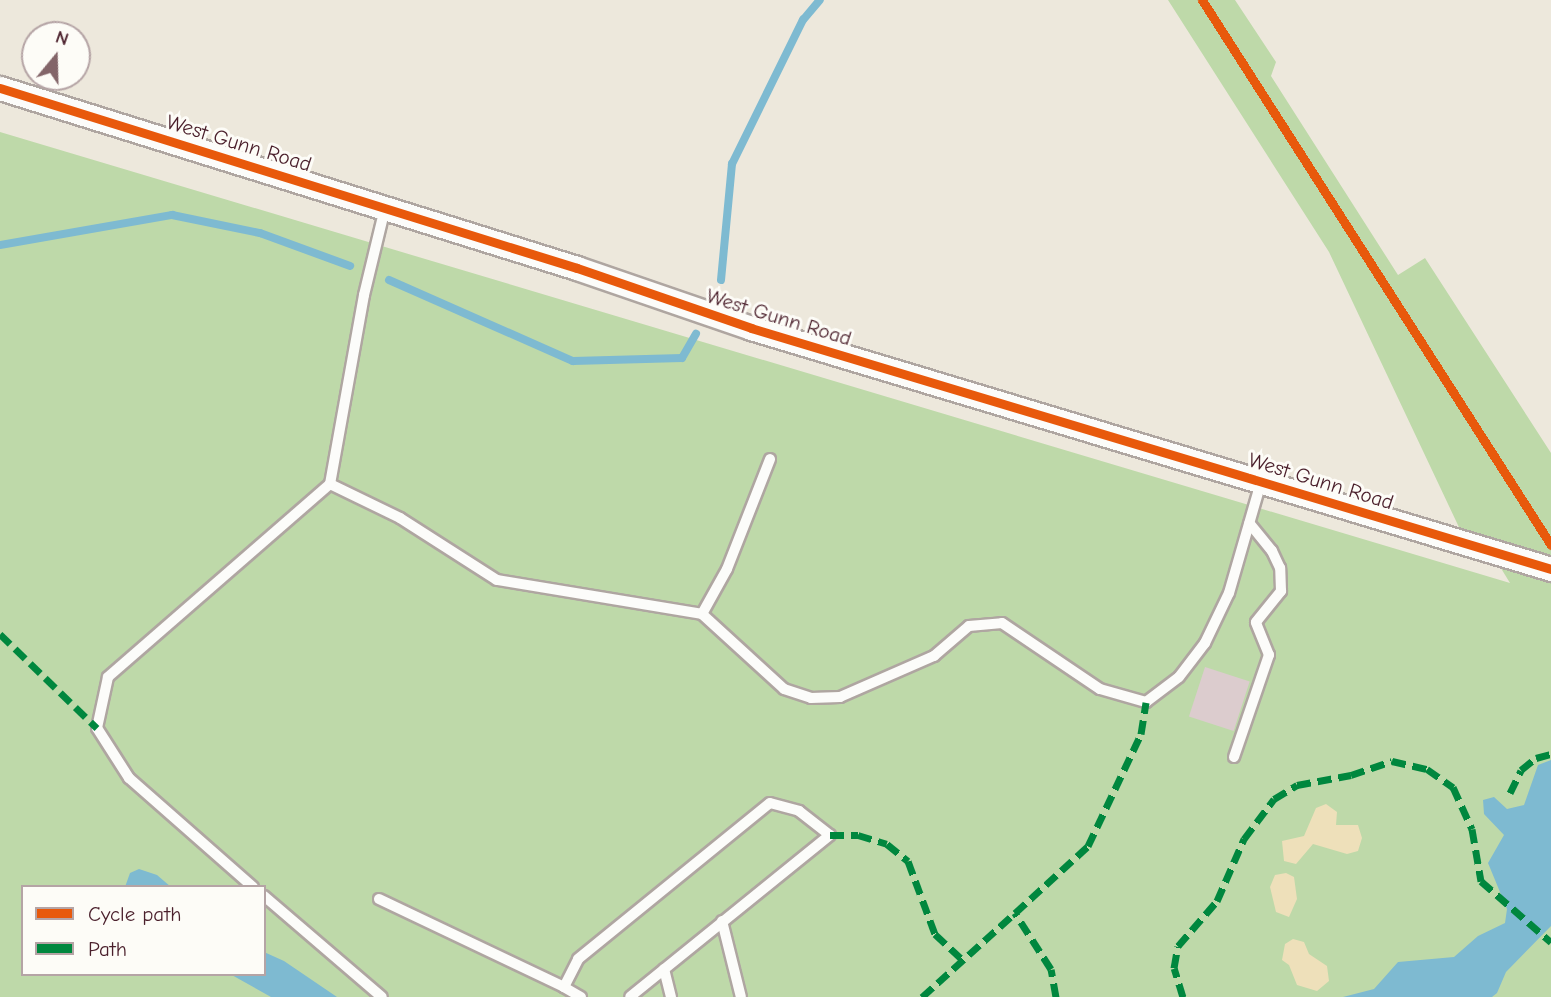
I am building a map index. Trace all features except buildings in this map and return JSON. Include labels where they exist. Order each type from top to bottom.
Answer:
[{"type":"street","name":"West Gunn Road","points":[[0,88],[385,208],[751,328],[1551,569]]},
{"type":"lane","points":[[251,885],[129,778],[97,728],[108,677],[330,484],[364,295],[385,208]]},
{"type":"lane","points":[[702,614],[727,569],[770,459]]},
{"type":"lane","points":[[330,484],[400,518],[496,580],[702,614],[784,689],[811,698],[840,697],[934,656],[969,626],[1002,623],[1100,689],[1146,702],[1179,677],[1205,643],[1230,593],[1261,482]]},
{"type":"lane","points":[[1234,757],[1269,655],[1256,622],[1281,591],[1280,568],[1272,551],[1249,523]]},
{"type":"lane","points":[[564,987],[578,959],[770,803],[799,811],[830,835],[630,997]]},
{"type":"lane","points":[[266,898],[382,997]]},
{"type":"lane","points":[[379,899],[581,997]]},
{"type":"lane","points":[[722,921],[741,997]]},
{"type":"lane","points":[[664,969],[671,997]]},
{"type":"green space","points":[[1168,0],[1235,0],[1276,62],[1271,76],[1398,275],[1425,258],[1551,453],[1551,997],[0,997],[0,132],[1510,583],[1488,547],[1465,540],[1329,252]]},
{"type":"sand","points":[[1326,804],[1337,812],[1336,825],[1358,825],[1362,838],[1358,851],[1347,854],[1313,844],[1296,864],[1284,861],[1282,841],[1304,836],[1316,808]]},
{"type":"sand","points":[[1286,873],[1294,877],[1297,899],[1289,917],[1276,912],[1270,887],[1275,875]]},
{"type":"sand","points":[[1293,939],[1304,942],[1309,954],[1327,966],[1329,981],[1317,991],[1297,985],[1289,965],[1282,960],[1285,944]]},
{"type":"water","points":[[1551,760],[1551,926],[1506,972],[1497,993],[1492,997],[1343,997],[1374,989],[1398,962],[1454,957],[1478,936],[1505,923],[1507,909],[1488,863],[1504,835],[1484,814],[1483,800],[1494,797],[1507,809],[1524,805],[1538,765]]},
{"type":"water","points":[[139,869],[157,875],[169,885],[126,885],[130,873]]},
{"type":"water","points":[[266,953],[284,961],[337,997],[271,997],[234,976],[266,976]]},
{"type":"waterway","points":[[721,280],[732,164],[803,20],[820,0]]},
{"type":"waterway","points":[[0,245],[172,215],[260,233],[350,266]]},
{"type":"waterway","points":[[389,280],[573,361],[682,358],[696,334]]},
{"type":"marked path","points":[[0,634],[97,728]]},
{"type":"marked path","points":[[1056,997],[1051,969],[1015,913],[1088,846],[1141,734],[1146,702]]},
{"type":"marked path","points":[[1510,793],[1521,770],[1536,758],[1551,754]]},
{"type":"marked path","points":[[1183,997],[1174,968],[1178,946],[1217,901],[1244,839],[1274,799],[1297,785],[1351,775],[1392,761],[1427,769],[1453,787],[1472,829],[1481,881],[1551,942]]},
{"type":"marked path","points":[[830,835],[858,835],[887,844],[908,861],[935,934],[962,959]]},
{"type":"marked path","points":[[922,997],[1015,913]]},
{"type":"cycle path","points":[[1202,0],[1551,545]]},
{"type":"cycle path","points":[[0,88],[577,268],[751,328],[1551,569]]}]
